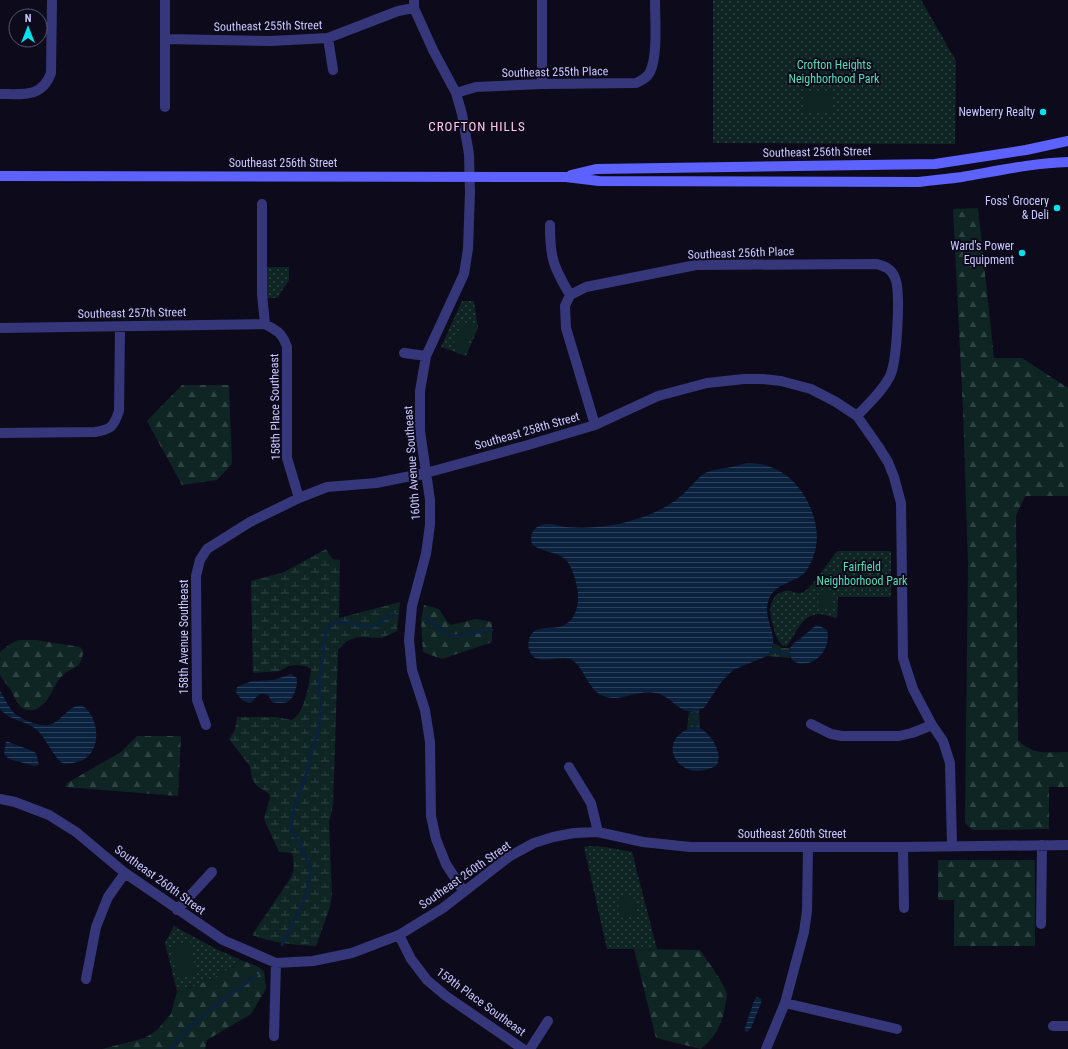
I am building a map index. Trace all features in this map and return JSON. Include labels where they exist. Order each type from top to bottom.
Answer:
[{"type":"main road","name":"Southeast 256th Street","points":[[566,177],[596,169],[935,164],[1026,150],[1068,141]]},
{"type":"main road","name":"Southeast 256th Street","points":[[0,176],[566,177],[599,181],[919,182],[961,177],[1041,163],[1068,162]]},
{"type":"street","points":[[0,94],[28,94],[38,91],[48,81],[51,73],[52,0]]},
{"type":"street","points":[[164,107],[165,0]]},
{"type":"street","points":[[542,0],[542,84]]},
{"type":"street","name":"Southeast 255th Place","points":[[456,93],[476,87],[542,84],[636,83],[644,80],[651,71],[655,50],[655,0]]},
{"type":"street","name":"Southeast 255th Street","points":[[165,39],[271,41],[328,38],[414,4]]},
{"type":"street","name":"160th Avenue Southeast","points":[[414,4],[433,50],[456,93],[462,114],[469,154],[468,249],[464,274],[426,356],[420,391],[420,423],[430,500],[430,525],[426,554],[412,606],[409,640],[412,670],[425,710],[430,742],[431,816],[436,839],[446,864],[464,892]]},
{"type":"street","points":[[328,38],[333,70]]},
{"type":"street","points":[[262,204],[262,294],[265,324]]},
{"type":"street","points":[[550,225],[551,250],[554,266],[570,295],[565,306],[566,328],[594,425]]},
{"type":"street","name":"Southeast 256th Place","points":[[570,295],[586,287],[696,265],[876,264],[884,266],[895,276],[898,289],[895,358],[891,374],[880,392],[857,416]]},
{"type":"street","name":"Southeast 257th Street","points":[[0,328],[265,324]]},
{"type":"street","name":"158th Place Southeast","points":[[265,324],[279,332],[287,347],[287,458],[298,498]]},
{"type":"street","points":[[0,433],[95,432],[106,430],[112,426],[119,411],[120,327]]},
{"type":"street","points":[[404,353],[426,356]]},
{"type":"street","name":"Southeast 258th Street","points":[[207,549],[250,522],[298,498],[326,487],[376,483],[426,473],[535,444],[594,425],[658,396],[680,389],[714,382],[744,379],[781,381],[811,389],[836,402],[857,416]]},
{"type":"street","points":[[857,416],[888,462],[901,503],[903,658],[913,689],[932,725],[943,741],[950,763],[952,845]]},
{"type":"street","name":"158th Avenue Southeast","points":[[206,725],[197,700],[196,576],[200,560],[207,549]]},
{"type":"street","points":[[811,724],[831,734],[842,736],[899,736],[912,734],[932,725]]},
{"type":"street","points":[[569,767],[591,803],[598,832]]},
{"type":"street","name":"Southeast 260th Street","points":[[0,799],[15,802],[49,815],[76,832],[125,873],[223,940],[276,963],[313,961],[352,953],[399,935],[443,908],[510,856],[534,843],[553,837],[574,833],[598,832],[643,842],[690,846],[808,847],[1068,845]]},
{"type":"street","points":[[1041,924],[1042,845]]},
{"type":"street","points":[[903,846],[904,908]]},
{"type":"street","points":[[766,1049],[785,1003],[804,932],[806,918],[808,847]]},
{"type":"street","points":[[178,910],[212,872]]},
{"type":"street","points":[[86,979],[96,927],[108,897],[125,873]]},
{"type":"street","name":"159th Place Southeast","points":[[399,935],[411,959],[427,980],[446,996],[523,1049]]},
{"type":"street","points":[[274,1036],[276,963]]},
{"type":"street","points":[[785,1003],[897,1029]]},
{"type":"street","points":[[530,1049],[548,1021]]},
{"type":"street","points":[[1053,1026],[1068,1026]]},
{"type":"green space","name":"Crofton Heights Neighborhood Park","points":[[713,0],[921,0],[956,61],[955,144],[713,143]]},
{"type":"green space","points":[[832,91],[833,111],[805,113],[804,93]]},
{"type":"green space","points":[[978,208],[994,358],[1022,358],[1068,388],[1068,496],[1025,496],[1016,516],[1018,740],[1029,749],[1035,751],[1068,752],[1068,787],[1049,787],[1049,829],[973,830],[965,823],[968,564],[963,410],[953,209]]},
{"type":"green space","points":[[266,267],[289,267],[289,280],[277,298],[267,298]]},
{"type":"green space","points":[[462,301],[474,301],[478,328],[466,356],[441,347]]},
{"type":"green space","points":[[463,322],[476,327],[464,352],[452,347]]},
{"type":"green space","points":[[182,385],[229,385],[232,464],[217,480],[182,485],[147,421]]},
{"type":"green space","points":[[326,549],[332,559],[340,560],[339,618],[400,602],[397,631],[382,638],[358,637],[347,641],[338,650],[333,806],[329,822],[332,896],[330,907],[316,946],[283,943],[252,935],[292,876],[294,867],[292,853],[279,852],[264,819],[270,798],[269,794],[256,785],[252,779],[250,766],[229,739],[235,730],[237,717],[276,717],[292,720],[296,717],[300,712],[305,699],[311,672],[311,669],[306,666],[295,665],[288,666],[280,671],[253,673],[251,581],[284,572]]},
{"type":"green space","name":"Fairfield Neighborhood Park","points":[[837,551],[891,551],[891,597],[838,597],[837,618],[820,614],[812,615],[803,621],[788,645],[783,646],[776,635],[770,612],[774,598],[780,592],[789,591],[799,593],[805,591],[811,586]]},
{"type":"green space","points":[[819,590],[832,590],[831,608],[818,607]]},
{"type":"green space","points":[[424,605],[439,609],[451,625],[476,619],[492,622],[492,642],[442,659],[423,652],[421,620]]},
{"type":"green space","points":[[18,640],[36,640],[80,647],[83,650],[79,664],[62,676],[46,701],[35,710],[22,708],[0,674],[0,652]]},
{"type":"green space","points":[[774,643],[782,648],[790,648],[790,658],[767,656],[770,653]]},
{"type":"green space","points":[[699,710],[700,728],[687,729],[689,712]]},
{"type":"green space","points":[[137,736],[181,736],[178,796],[65,787],[67,783],[121,752]]},
{"type":"green space","points":[[590,846],[632,852],[657,949],[607,949],[584,847]]},
{"type":"green space","points":[[938,860],[1035,860],[1035,946],[954,946],[954,900],[938,900]]},
{"type":"green space","points":[[633,896],[637,915],[621,918],[617,899]]},
{"type":"green space","points":[[174,926],[216,949],[241,960],[210,979],[177,991],[165,943]]},
{"type":"green space","points":[[190,941],[196,974],[177,978],[171,945]]},
{"type":"green space","points":[[634,949],[700,950],[715,972],[726,991],[727,995],[725,1007],[717,1030],[701,1049],[656,1038]]},
{"type":"green space","points":[[241,960],[259,967],[264,972],[266,989],[251,1014],[207,1040],[205,1049],[102,1049],[145,1038],[157,1030],[171,1014],[177,991],[210,979]]},
{"type":"water","points":[[746,463],[770,467],[790,478],[798,486],[810,506],[816,530],[817,543],[812,560],[807,570],[797,578],[782,585],[770,596],[767,609],[773,636],[773,643],[767,656],[733,670],[722,681],[704,708],[696,711],[689,711],[678,706],[668,698],[655,693],[648,692],[614,698],[601,695],[592,687],[579,666],[570,659],[543,660],[533,656],[530,652],[529,642],[533,632],[545,628],[565,625],[570,621],[576,611],[578,599],[573,572],[565,559],[561,556],[540,549],[532,544],[531,535],[538,526],[554,524],[565,527],[585,528],[615,525],[635,520],[655,512],[673,502],[705,473]]},
{"type":"water","points":[[818,625],[827,630],[827,645],[824,651],[814,661],[800,663],[793,661],[789,654],[790,648],[794,643]]},
{"type":"water","points":[[291,674],[297,678],[297,686],[289,701],[283,703],[272,702],[268,695],[262,694],[257,696],[252,702],[247,702],[236,692],[237,687],[252,681],[274,680]]},
{"type":"water","points":[[0,691],[9,707],[15,714],[22,719],[41,725],[49,725],[54,723],[74,707],[84,707],[89,712],[95,726],[96,741],[94,748],[84,759],[70,764],[65,764],[58,759],[35,728],[9,716],[0,709]]},
{"type":"water","points":[[691,728],[700,728],[712,739],[718,754],[717,765],[704,770],[692,770],[682,766],[676,760],[673,751],[674,742],[680,734]]},
{"type":"water","points":[[6,741],[36,753],[39,765],[35,766],[9,759],[4,754]]},
{"type":"water","points":[[757,997],[761,999],[761,1003],[751,1028],[747,1032],[745,1031],[745,1028],[754,1001]]},
{"type":"waterway","points":[[282,945],[306,896],[311,874],[311,867],[304,855],[301,844],[292,833],[291,829],[294,808],[304,782],[319,726],[321,712],[319,683],[326,630],[334,623],[340,622],[369,627],[376,625],[391,615],[395,615]]},
{"type":"waterway","points":[[425,619],[432,622],[444,632],[453,636],[492,630]]},
{"type":"waterway","points":[[771,651],[789,654]]},
{"type":"waterway","points":[[694,711],[695,728]]},
{"type":"waterway","points":[[171,1049],[200,1018],[257,975]]},
{"type":"place","name":"Newberry Realty","points":[[1043,112]]},
{"type":"place","name":"Foss' Grocery & Deli","points":[[1057,208]]},
{"type":"place","name":"Ward's Power Equipment","points":[[1022,253]]},
{"type":"district","name":"CROFTON HILLS","points":[[477,126]]}]
